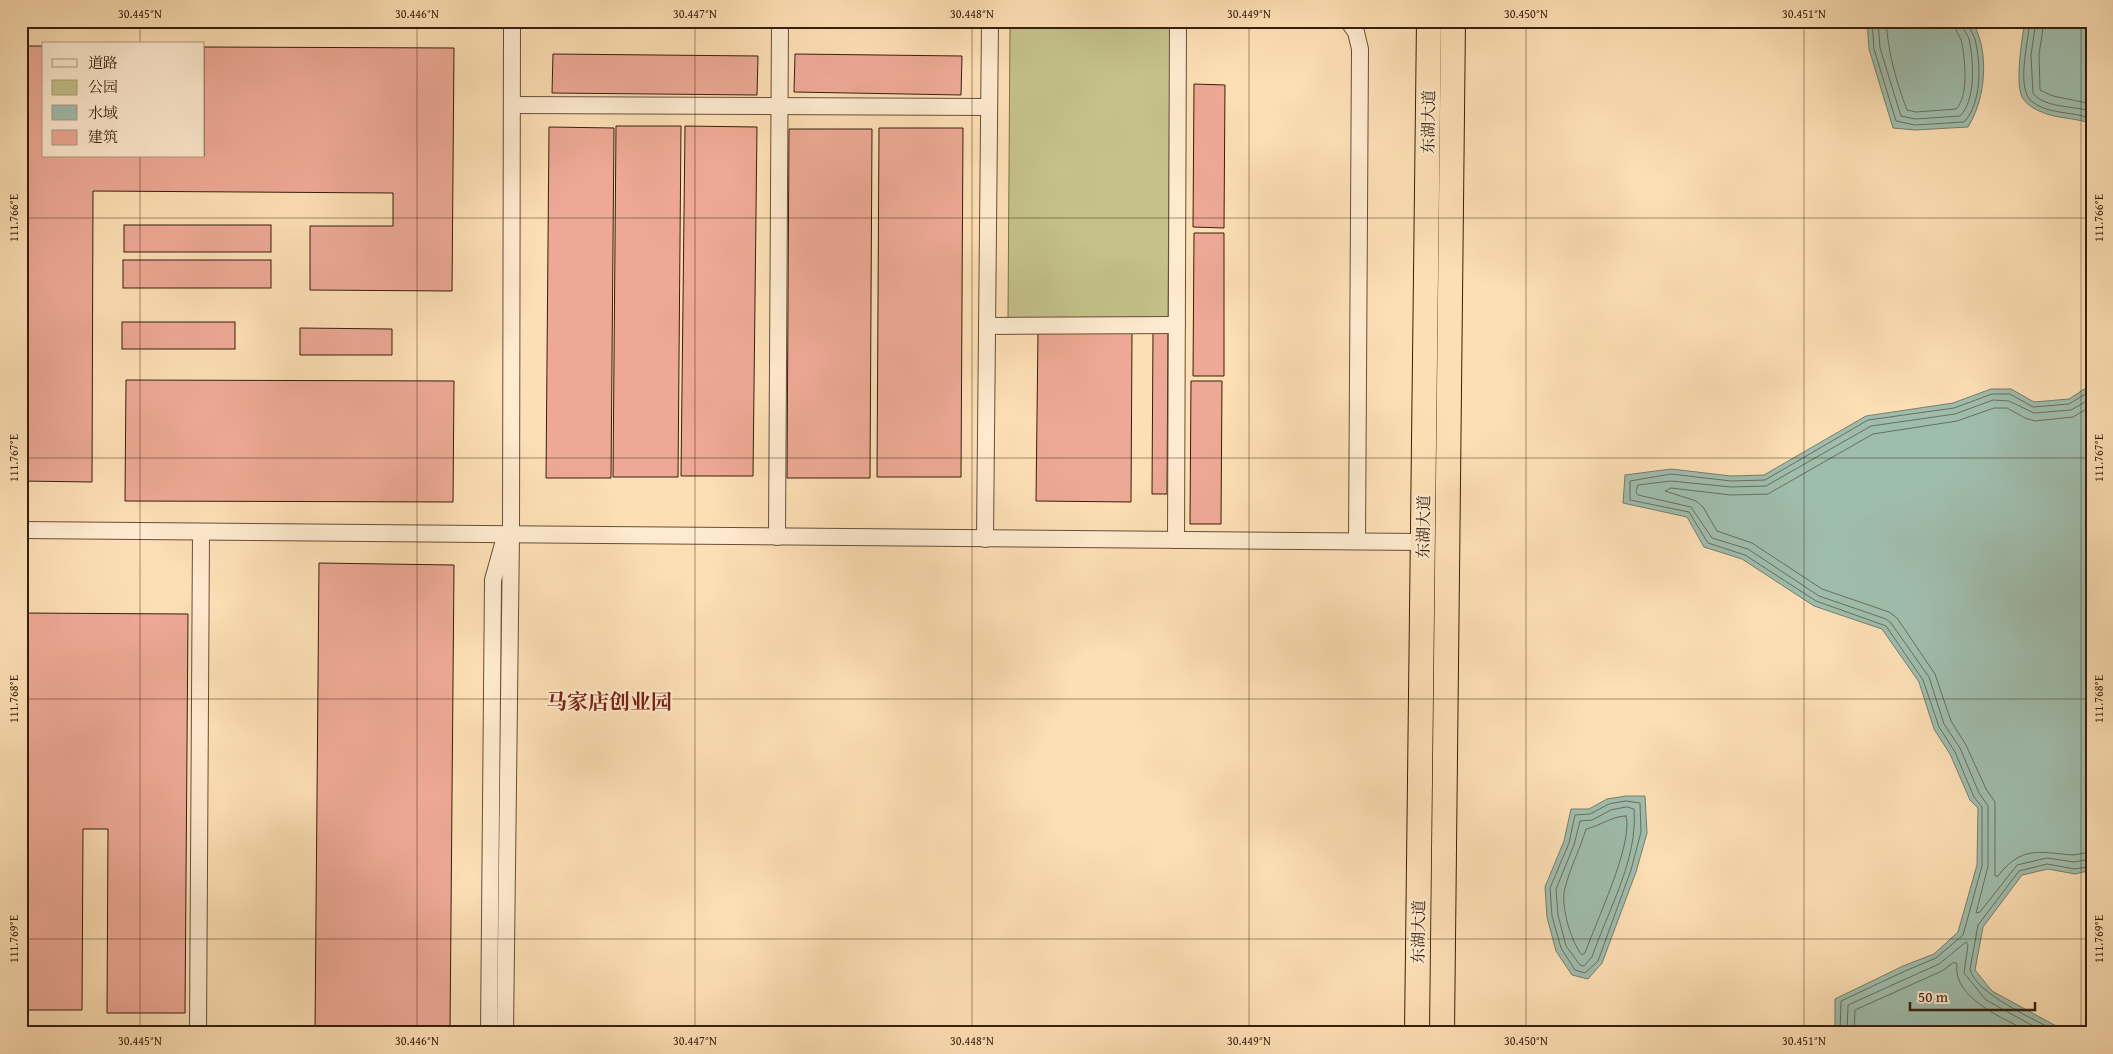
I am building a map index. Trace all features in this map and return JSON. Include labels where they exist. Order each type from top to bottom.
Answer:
[{"type":"highway","name":"东湖大道","points":[[1417,1033],[1429,21]]},
{"type":"highway","name":"东湖大道","points":[[1442,1033],[1453,21]]},
{"type":"street","points":[[505,1033],[512,21]]},
{"type":"street","points":[[777,537],[780,21]]},
{"type":"street","points":[[985,539],[990,21]]},
{"type":"street","points":[[1176,540],[1178,21]]},
{"type":"street","points":[[1348,21],[1356,32],[1360,49],[1357,542]]},
{"type":"street","points":[[512,105],[989,107]]},
{"type":"street","points":[[987,326],[1177,326]]},
{"type":"street","points":[[21,530],[1423,542]]},
{"type":"street","points":[[198,1033],[201,532]]},
{"type":"street","points":[[489,1033],[494,580],[508,535]]},
{"type":"green space","points":[[1010,26],[1170,27],[1168,319],[1008,318]]},
{"type":"water","points":[[1867,21],[1972,21],[1978,33],[1981,46],[1984,74],[1979,102],[1968,127],[1915,130],[1893,128],[1869,49]]},
{"type":"water","points":[[2025,21],[2092,21],[2092,124],[2036,110],[2022,97],[2019,71]]},
{"type":"water","points":[[2092,384],[2092,870],[2075,874],[2048,869],[2022,875],[1983,927],[1975,970],[1992,991],[2069,1033],[1835,1033],[1835,999],[1903,966],[1934,954],[1958,932],[1977,865],[1978,808],[1970,800],[1950,754],[1934,729],[1919,682],[1882,629],[1814,606],[1742,559],[1704,547],[1687,517],[1623,503],[1625,475],[1671,469],[1731,476],[1764,475],[1866,416],[1953,403],[1991,389],[2011,389],[2034,402],[2069,399]]},
{"type":"water","points":[[1645,796],[1647,833],[1636,872],[1602,963],[1588,979],[1572,975],[1556,951],[1547,917],[1545,887],[1564,841],[1571,809],[1589,809],[1607,799]]},
{"type":"building","points":[[21,46],[42,46],[42,158],[205,158],[205,47],[454,48],[452,291],[310,290],[310,226],[393,226],[393,193],[93,191],[92,482],[21,481]]},
{"type":"building","points":[[553,54],[758,56],[757,95],[552,93]]},
{"type":"building","points":[[795,54],[962,56],[961,95],[794,92]]},
{"type":"building","points":[[1194,84],[1225,85],[1224,228],[1193,227]]},
{"type":"building","points":[[616,126],[681,126],[678,477],[613,477]]},
{"type":"building","points":[[685,126],[757,127],[753,476],[681,476]]},
{"type":"building","points":[[549,127],[614,128],[611,478],[546,478]]},
{"type":"building","points":[[879,128],[963,128],[961,477],[877,477]]},
{"type":"building","points":[[789,129],[872,129],[870,478],[787,478]]},
{"type":"building","points":[[124,225],[271,225],[271,252],[124,252]]},
{"type":"building","points":[[1194,233],[1224,233],[1224,376],[1193,376]]},
{"type":"building","points":[[123,260],[271,260],[271,288],[123,288]]},
{"type":"building","points":[[122,322],[235,322],[235,349],[122,349]]},
{"type":"building","points":[[300,328],[392,329],[392,355],[300,355]]},
{"type":"building","points":[[1153,330],[1168,330],[1167,494],[1152,494]]},
{"type":"building","points":[[1038,332],[1132,333],[1131,502],[1036,501]]},
{"type":"building","points":[[126,380],[454,381],[453,502],[125,501]]},
{"type":"building","points":[[1191,381],[1222,381],[1221,524],[1190,524]]},
{"type":"building","points":[[319,563],[454,565],[450,1033],[315,1033]]},
{"type":"building","points":[[21,613],[188,614],[185,1013],[107,1013],[108,829],[83,829],[82,1010],[21,1010]]},
{"type":"district","name":"马家店创业园","points":[[609,702]]}]
